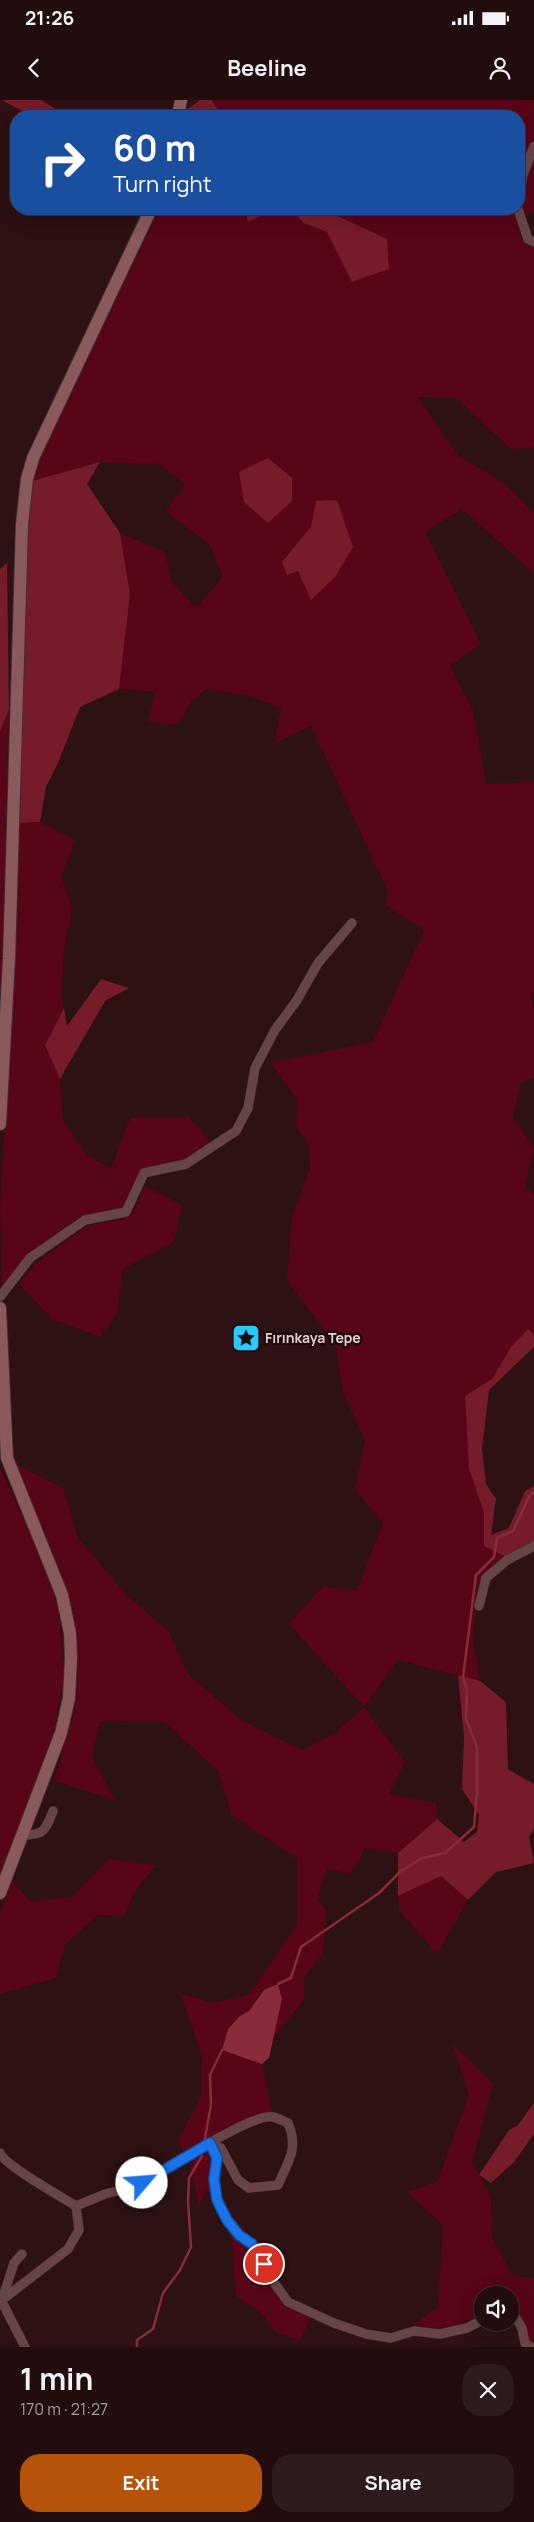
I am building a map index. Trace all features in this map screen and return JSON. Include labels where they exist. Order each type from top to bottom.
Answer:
[{"type":"street","points":[[525,169],[534,146]]},
{"type":"street","points":[[0,1124],[9,959],[22,524],[27,479],[33,458],[53,412],[148,215]]},
{"type":"street","points":[[520,215],[528,239],[534,242]]},
{"type":"street","points":[[0,1297],[30,1258],[85,1220],[126,1212],[144,1173],[186,1164],[236,1131],[248,1108],[255,1068],[275,1030],[297,1000],[318,963],[352,923]]},
{"type":"street","points":[[0,1308],[6,1397],[7,1458],[62,1595],[70,1633],[71,1658],[69,1698],[61,1734],[0,1893]]},
{"type":"street","points":[[479,1606],[486,1578],[507,1560],[534,1546]]},
{"type":"street","points":[[22,1835],[38,1835],[47,1828],[53,1811]]},
{"type":"street","points":[[76,2206],[105,2194],[137,2186],[226,2133],[272,2116],[288,2123],[294,2138],[291,2155],[278,2185],[249,2188],[238,2180],[221,2148],[210,2143]]},
{"type":"street","points":[[210,2143],[217,2158],[214,2179],[217,2200],[227,2220],[239,2235],[252,2244],[275,2284],[288,2302],[334,2324],[366,2334],[391,2338],[414,2331],[440,2334],[468,2328],[474,2325]]},
{"type":"street","points":[[0,2157],[76,2206]]},
{"type":"street","points":[[1,2299],[68,2249],[79,2230],[76,2206]]},
{"type":"street","points":[[22,2254],[14,2263],[1,2299],[25,2347]]},
{"type":"street","points":[[519,2323],[525,2343],[531,2347]]},
{"type":"shaded area","points":[[2,100],[41,100],[56,109],[62,110],[20,110]]},
{"type":"shaded area","points":[[200,100],[212,100],[218,110],[186,110]]},
{"type":"shaded area","points":[[212,100],[534,100],[534,137],[525,162],[525,110],[218,110]]},
{"type":"shaded area","points":[[534,156],[534,211],[525,215],[525,182]]},
{"type":"shaded area","points":[[157,215],[246,215],[248,222],[262,215],[297,215],[303,223],[327,232],[323,215],[515,215],[521,239],[534,248],[534,447],[511,449],[456,398],[417,397],[459,456],[504,483],[534,513],[534,573],[462,509],[425,532],[481,644],[450,666],[473,710],[486,784],[534,782],[534,991],[531,996],[534,1011],[534,1078],[521,1082],[513,1116],[534,1148],[525,1185],[534,1196],[534,1335],[528,1330],[511,1347],[492,1379],[465,1396],[469,1469],[484,1513],[484,1546],[506,1557],[479,1581],[473,1638],[480,1681],[398,1660],[364,1707],[289,1624],[323,1586],[356,1591],[383,1523],[355,1489],[365,1440],[343,1393],[335,1343],[287,1280],[292,1218],[310,1169],[309,1144],[296,1126],[297,1099],[271,1063],[373,1042],[424,930],[385,905],[388,891],[311,726],[274,744],[281,708],[250,696],[206,689],[191,702],[177,725],[148,722],[155,692],[119,689],[130,594],[120,533],[165,552],[172,582],[196,608],[223,577],[209,544],[166,511],[185,484],[160,464],[100,462],[32,481],[39,457]]},
{"type":"shaded area","points":[[246,215],[262,215],[248,222]]},
{"type":"shaded area","points":[[297,215],[335,215],[387,239],[389,269],[352,282],[327,232],[303,223]]},
{"type":"shaded area","points":[[268,458],[292,478],[292,501],[268,523],[244,502],[239,472]]},
{"type":"shaded area","points":[[100,462],[87,484],[120,533],[130,594],[119,689],[80,707],[58,763],[46,787],[40,822],[20,823],[27,524],[32,481]]},
{"type":"shaded area","points":[[337,500],[353,547],[335,577],[311,600],[298,571],[287,575],[282,562],[311,527],[316,501]]},
{"type":"shaded area","points":[[7,563],[9,710],[0,731],[0,569]]},
{"type":"shaded area","points":[[9,710],[0,1048],[0,731]]},
{"type":"shaded area","points":[[40,822],[75,840],[61,877],[72,908],[64,950],[61,993],[64,1008],[45,1045],[60,1079],[63,1120],[87,1155],[111,1169],[130,1118],[189,1117],[209,1140],[209,1146],[185,1161],[141,1169],[124,1208],[79,1217],[27,1255],[2,1290],[0,1207],[15,952],[20,823]]},
{"type":"shaded area","points":[[101,979],[129,988],[105,1001],[60,1079],[45,1045],[64,1008],[67,1026]]},
{"type":"shaded area","points":[[145,1186],[182,1205],[174,1242],[123,1269],[117,1313],[100,1337],[52,1319],[19,1284],[36,1263],[87,1226],[131,1216]]},
{"type":"shaded area","points":[[528,1329],[534,1335],[534,1347],[489,1390],[482,1449],[486,1484],[496,1499],[491,1535],[509,1528],[525,1491],[534,1486],[534,1542],[506,1557],[484,1546],[484,1513],[469,1469],[465,1396],[492,1379],[511,1347]]},
{"type":"shaded area","points":[[15,1464],[63,1488],[78,1538],[126,1594],[169,1632],[189,1675],[241,1720],[302,1750],[334,1734],[364,1707],[405,1762],[389,1794],[436,1803],[437,1819],[398,1853],[365,1848],[351,1874],[327,1869],[317,1899],[326,1911],[323,1954],[304,1977],[304,1999],[274,2037],[282,1999],[264,1990],[249,2011],[240,2016],[222,2049],[262,2064],[272,2113],[186,2156],[178,2140],[201,2097],[202,2055],[180,1993],[213,2003],[250,1994],[297,1924],[297,1859],[231,1814],[219,1772],[165,1722],[100,1721],[92,1757],[115,1800],[54,1781],[75,1709],[78,1662],[72,1606],[44,1530],[21,1485]]},
{"type":"shaded area","points":[[0,1468],[29,1530],[59,1608],[64,1677],[54,1732],[39,1779],[0,1876]]},
{"type":"shaded area","points":[[458,1675],[480,1681],[506,1702],[508,1769],[534,1784],[534,1829],[529,1837],[534,1863],[496,1872],[468,1900],[441,1876],[398,1896],[398,1853],[437,1819],[464,1842],[477,1832],[479,1815],[462,1789],[464,1737]]},
{"type":"shaded area","points":[[109,1859],[156,1865],[133,1894],[125,1916],[98,1915],[65,1945],[56,1978],[0,1994],[0,1915],[11,1879],[30,1902],[72,1897]]},
{"type":"shaded area","points":[[441,1876],[468,1900],[437,1954],[399,1910],[398,1896]]},
{"type":"shaded area","points":[[278,1984],[282,1999],[269,2058],[262,2064],[222,2050],[228,2029],[240,2016],[249,2011],[264,1990]]},
{"type":"shaded area","points":[[452,2043],[493,2084],[472,2163],[491,2197],[492,2237],[513,2276],[534,2278],[534,2343],[530,2341],[519,2316],[519,2286],[474,2286],[474,2317],[448,2327],[412,2326],[438,2307],[443,2225],[407,2192],[437,2182],[469,2095]]},
{"type":"shaded area","points":[[534,2103],[534,2134],[514,2162],[491,2183],[479,2175],[509,2130],[518,2125]]},
{"type":"shaded area","points":[[209,2147],[215,2158],[215,2198],[207,2190],[199,2205],[190,2164],[196,2155]]},
{"type":"shaded area","points":[[224,2220],[252,2246],[272,2286],[312,2315],[300,2341],[274,2331],[263,2314],[236,2296],[232,2243]]},
{"type":"waterway","points":[[278,1984],[291,1978],[301,1947],[379,1893],[401,1871],[422,1858],[445,1853],[474,1827],[477,1793],[477,1747],[466,1719],[467,1691],[463,1677],[476,1575],[494,1557],[497,1538],[513,1531],[530,1495],[534,1492]]},
{"type":"waterway","points":[[204,2143],[211,2105],[210,2075],[222,2050]]},
{"type":"waterway","points":[[137,2347],[137,2340],[153,2329],[163,2293],[180,2270],[191,2247],[188,2201],[189,2178],[202,2156]]},
{"type":"place","name":"Fırınkaya Tepe","points":[[246,1338]]},
{"type":"route","points":[[142,2183],[162,2173],[210,2143],[217,2158],[214,2179],[217,2200],[227,2220],[239,2235],[252,2244],[264,2264]]}]
